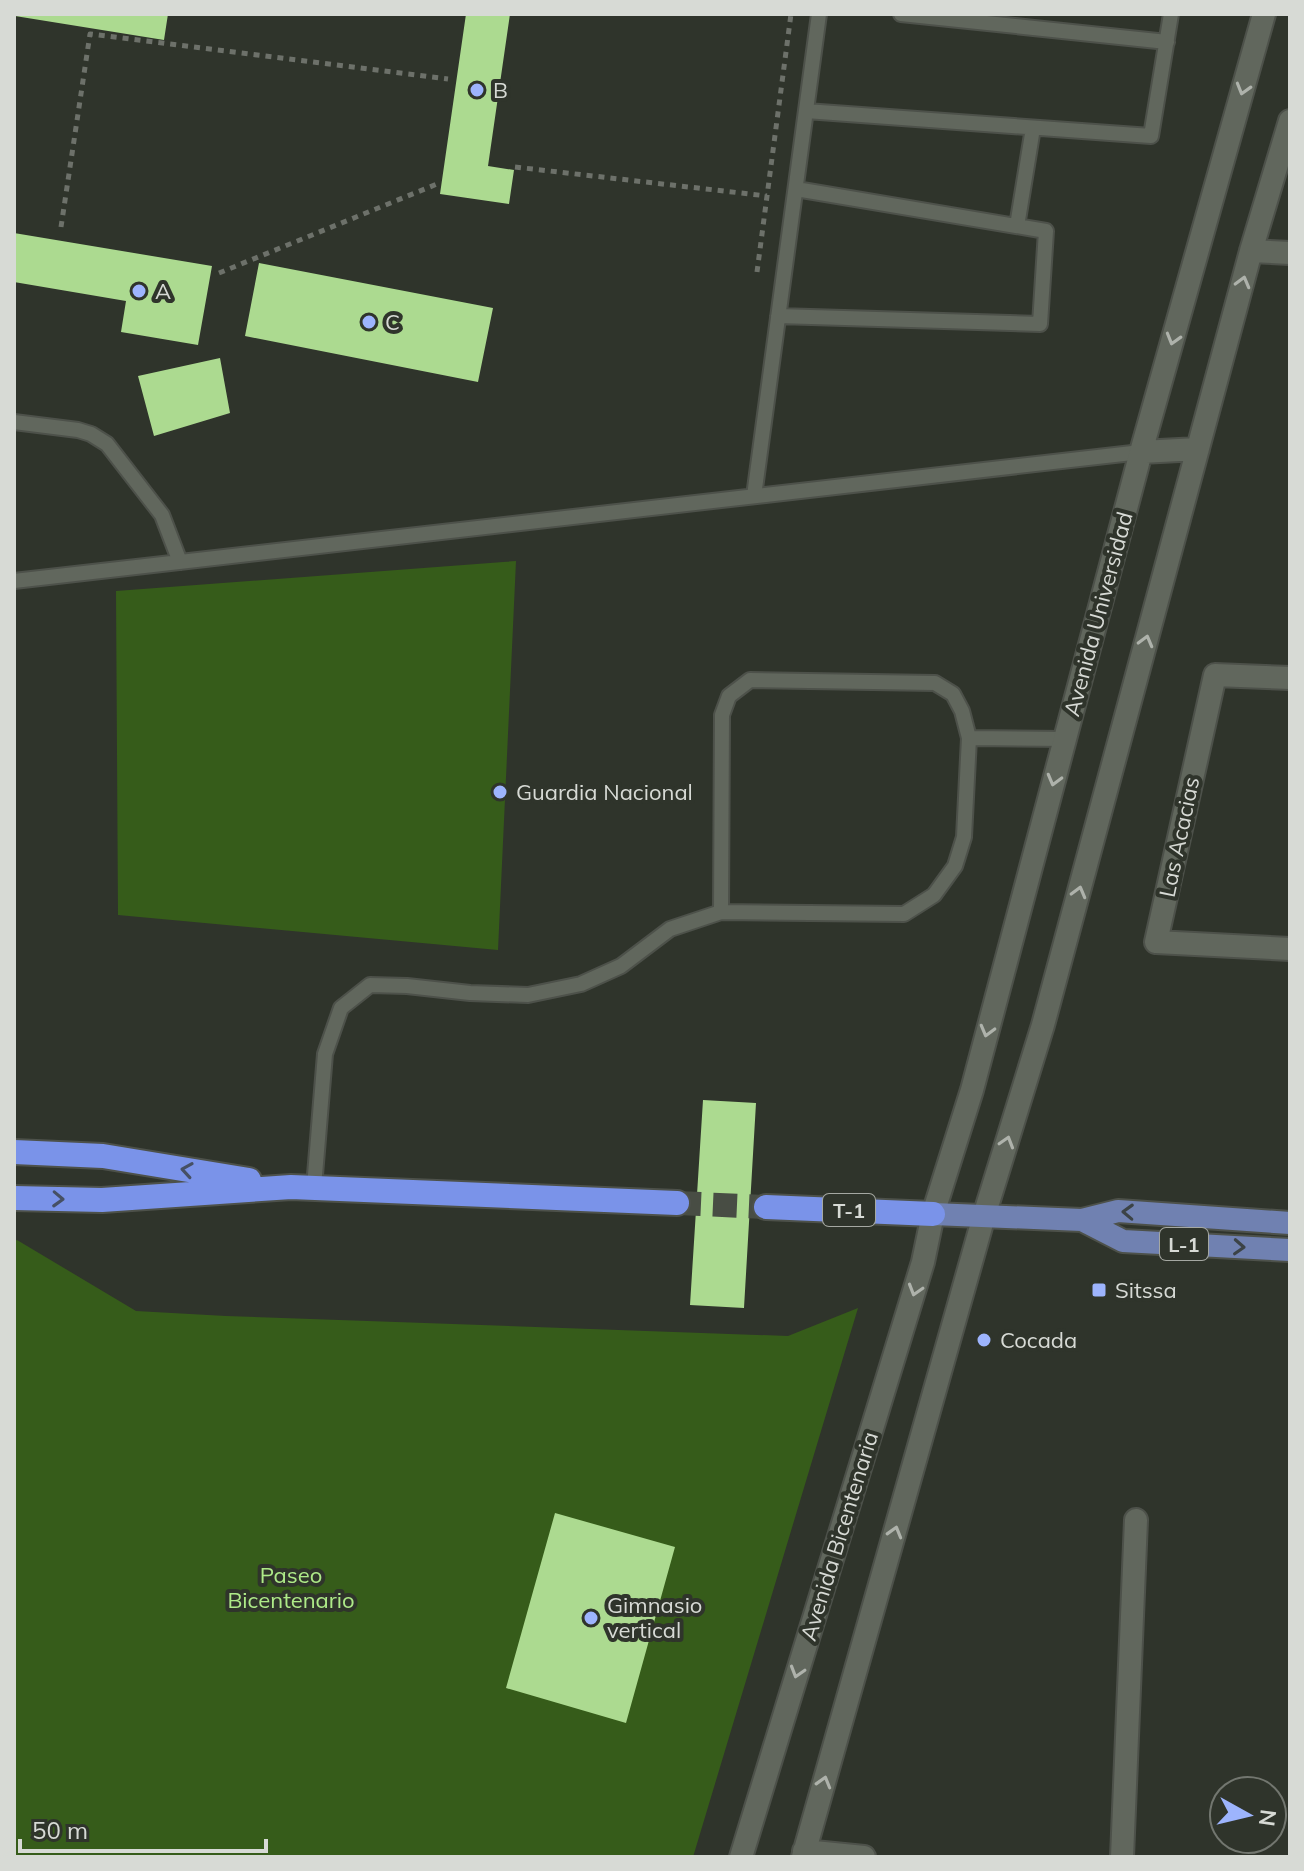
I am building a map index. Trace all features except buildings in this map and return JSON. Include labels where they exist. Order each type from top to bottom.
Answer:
[{"type":"highway","points":[[14,1152],[103,1156],[303,1187]]},
{"type":"highway","points":[[16,1198],[102,1200],[303,1187],[677,1203]]},
{"type":"highway","name":"T-1","points":[[766,1207],[933,1214]]},
{"type":"main road","name":"L-1","points":[[933,1214],[1082,1220],[1118,1211],[1290,1223]]},
{"type":"main road","name":"L-1","points":[[1082,1220],[1123,1241],[1290,1250]]},
{"type":"street","name":"Avenida Universidad","points":[[933,1214],[972,1090],[1141,452],[1264,14]]},
{"type":"street","points":[[864,1857],[804,1854],[984,1216],[1043,1025],[1251,251],[1290,121]]},
{"type":"street","points":[[1251,251],[1290,253]]},
{"type":"street","points":[[1141,452],[1198,449]]},
{"type":"street","name":"Las Acacias","points":[[1290,678],[1215,675],[1156,942],[1290,949]]},
{"type":"street","name":"Avenida Bicentenaria","points":[[741,1857],[923,1262],[933,1214]]},
{"type":"street","points":[[1122,1857],[1136,1520]]},
{"type":"lane","points":[[754,496],[819,14]]},
{"type":"lane","points":[[901,14],[1167,42]]},
{"type":"lane","points":[[806,111],[1151,136],[1171,14]]},
{"type":"lane","points":[[1017,226],[1033,128]]},
{"type":"lane","points":[[778,316],[1040,324],[1046,231],[796,189]]},
{"type":"lane","points":[[14,422],[78,430],[107,444],[158,508],[180,562]]},
{"type":"lane","points":[[14,581],[1141,452]]},
{"type":"lane","points":[[303,1187],[325,1054],[341,1008],[370,985],[528,995],[581,984],[621,966],[670,929],[721,912],[904,914],[934,895],[955,866],[964,837],[969,738],[962,711],[953,694],[935,683],[750,680],[729,696],[722,715],[721,912]]},
{"type":"lane","points":[[969,738],[1065,739]]},
{"type":"path","points":[[757,273],[791,14]]},
{"type":"path","points":[[61,227],[90,34],[448,79]]},
{"type":"path","points":[[515,167],[767,196]]},
{"type":"path","points":[[219,273],[437,184]]},
{"type":"green space","points":[[516,561],[498,950],[118,915],[116,591]]},
{"type":"green space","name":"Paseo Bicentenario","points":[[14,1241],[136,1311],[788,1336],[858,1308],[693,1857],[14,1857]]},
{"type":"tunnel","points":[[677,1203],[766,1207]]},
{"type":"place","name":"B","points":[[477,90]]},
{"type":"place","name":"A","points":[[139,291]]},
{"type":"place","name":"C","points":[[369,322]]},
{"type":"place","name":"Guardia Nacional","points":[[500,792]]},
{"type":"place","name":"Sitssa","points":[[1099,1290]]},
{"type":"place","name":"Cocada","points":[[984,1340]]},
{"type":"place","name":"Gimnasio vertical","points":[[591,1618]]}]
